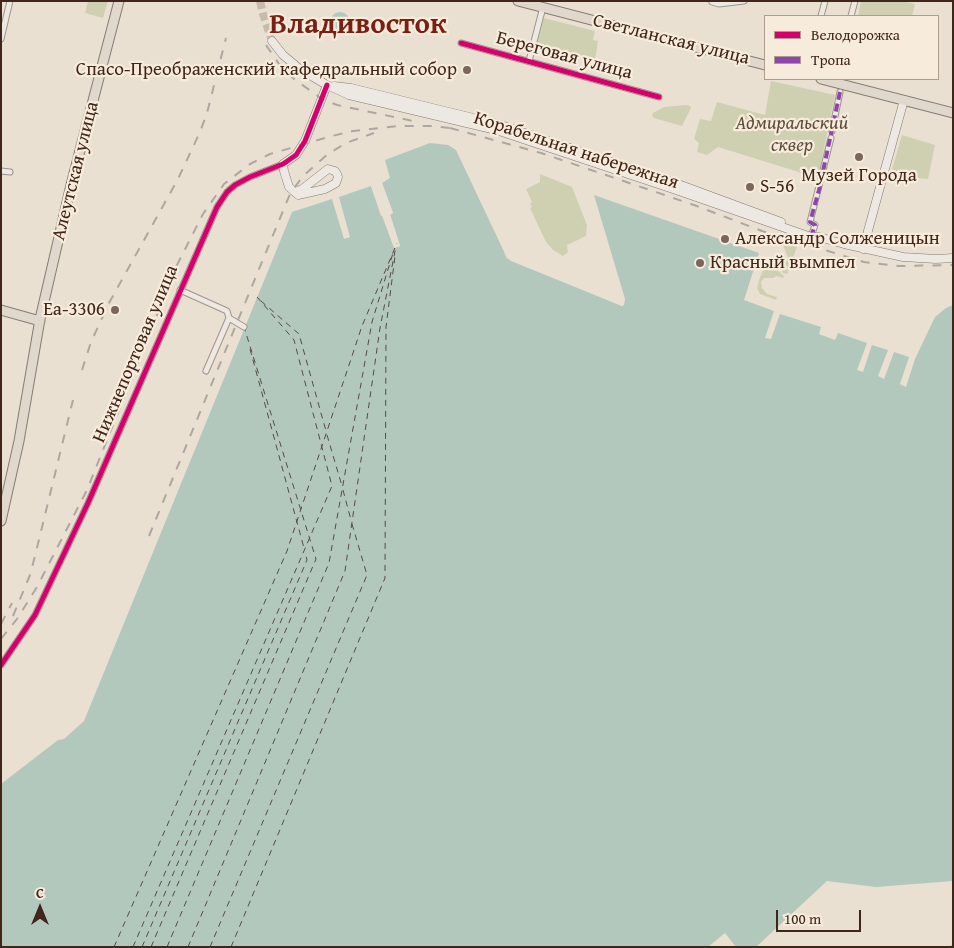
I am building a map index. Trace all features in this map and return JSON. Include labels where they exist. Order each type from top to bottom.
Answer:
[{"type":"main road","name":"Алеутская улица","points":[[1,521],[40,321],[70,187],[118,1]]},
{"type":"main road","name":"Светланская улица","points":[[518,1],[543,4],[764,65]]},
{"type":"main road","name":"Корабельная набережная","points":[[272,41],[294,65],[327,86],[349,95],[496,130],[814,235],[864,249],[903,257],[953,258]]},
{"type":"main road","points":[[834,80],[953,113]]},
{"type":"main road","name":"Нижнепортовая улица","points":[[283,164],[296,155],[304,144],[327,86]]},
{"type":"main road","points":[[864,249],[904,100]]},
{"type":"main road","points":[[283,164],[289,187],[298,195],[304,195],[336,184],[337,174],[335,171],[328,169],[301,190],[294,191]]},
{"type":"main road","points":[[1,310],[40,321]]},
{"type":"street","points":[[1,39],[10,1]]},
{"type":"street","points":[[712,2],[719,4],[744,1]]},
{"type":"street","points":[[821,15],[824,1]]},
{"type":"street","points":[[851,15],[855,1]]},
{"type":"street","points":[[529,61],[543,4]]},
{"type":"street","name":"Береговая улица","points":[[462,43],[659,97]]},
{"type":"street","points":[[832,131],[840,92]]},
{"type":"street","points":[[814,235],[815,225],[810,222],[831,138]]},
{"type":"street","name":"Нижнепортовая улица","points":[[1,665],[35,615],[66,551],[217,207],[227,192],[240,181],[283,164]]},
{"type":"street","points":[[1,171],[10,172]]},
{"type":"street","points":[[180,290],[227,311],[228,318],[206,371]]},
{"type":"street","points":[[228,318],[244,327]]},
{"type":"green space","points":[[88,1],[108,1],[103,18],[85,13]]},
{"type":"green space","points":[[861,1],[902,1],[915,4],[912,15],[858,15]]},
{"type":"green space","points":[[544,18],[595,31],[593,40],[598,41],[595,60],[537,45]]},
{"type":"green space","name":"Адмиральский сквер","points":[[771,81],[835,95],[818,178],[718,147],[707,155],[697,152],[699,143],[694,139],[700,119],[711,121],[717,102],[765,115]]},
{"type":"green space","points":[[686,105],[691,108],[682,126],[652,116],[653,113],[664,107]]},
{"type":"green space","points":[[902,135],[935,145],[928,179],[904,177],[891,173]]},
{"type":"green space","points":[[540,174],[572,187],[587,225],[586,236],[567,245],[568,252],[563,256],[553,250],[546,242],[530,208],[532,207],[530,204],[532,202],[526,189],[540,182]]},
{"type":"green space","points":[[782,242],[797,247],[787,274],[783,273],[779,266],[769,262],[772,259],[782,262],[788,258]]},
{"type":"green space","points":[[766,265],[784,276],[783,278],[776,276],[764,278],[761,282],[762,288],[767,294],[777,297],[776,300],[760,294],[757,288]]},
{"type":"shaded area","points":[[340,12],[347,15],[350,22],[347,29],[340,32],[333,29],[330,22],[333,15]]},
{"type":"shaded area","points":[[430,143],[448,145],[456,150],[507,258],[622,306],[625,299],[594,195],[759,253],[744,300],[774,311],[765,338],[771,339],[780,314],[821,327],[819,334],[835,340],[838,333],[867,343],[857,370],[863,372],[872,345],[888,350],[878,376],[884,379],[894,352],[909,357],[900,384],[906,387],[915,359],[935,317],[953,305],[953,881],[876,887],[827,881],[756,947],[736,947],[725,933],[708,947],[1,947],[1,784],[58,740],[64,739],[84,721],[292,212],[332,199],[344,239],[350,237],[339,197],[371,186],[381,216],[383,215],[395,248],[400,246],[390,214],[393,213],[382,183],[390,178],[385,160]]},
{"type":"pier","points":[[382,183],[393,213],[390,215],[400,246],[394,248],[371,186],[373,186],[396,245],[387,215],[390,212],[380,184]]},
{"type":"pier","points":[[504,252],[512,259],[622,303],[622,298],[625,299],[624,305],[622,306],[511,261]]},
{"type":"ferry route","points":[[114,947],[287,551],[362,326],[397,243]]},
{"type":"ferry route","points":[[188,947],[345,571],[380,328],[396,246]]},
{"type":"ferry route","points":[[167,947],[329,563],[372,322],[393,253]]},
{"type":"ferry route","points":[[231,947],[385,578],[386,327],[395,256]]},
{"type":"ferry route","points":[[133,947],[332,486],[294,340],[257,297]]},
{"type":"ferry route","points":[[261,301],[299,334],[326,431]]},
{"type":"ferry route","points":[[151,947],[316,559],[245,330]]},
{"type":"ferry route","points":[[250,349],[304,548]]},
{"type":"ferry route","points":[[327,435],[342,486]]},
{"type":"ferry route","points":[[343,490],[351,520]]},
{"type":"ferry route","points":[[210,947],[367,575],[352,524]]},
{"type":"ferry route","points":[[142,947],[307,560],[305,552]]},
{"type":"tunnel","points":[[260,1],[272,41]]},
{"type":"railway","points":[[82,370],[91,342],[109,303],[178,179],[200,132],[207,113],[226,38]]},
{"type":"railway","points":[[266,45],[279,64],[294,79],[322,99],[337,105],[413,121]]},
{"type":"railway","points":[[1,639],[17,619],[37,587],[87,490],[177,265],[203,214],[224,184],[250,164],[270,154],[353,131],[398,126],[433,126],[457,129]]},
{"type":"railway","points":[[450,128],[541,153],[694,205],[762,231],[864,262],[899,266],[953,265]]},
{"type":"railway","points":[[149,536],[290,194],[303,176],[328,154],[346,143],[374,133]]},
{"type":"railway","points":[[13,616],[30,575],[73,400]]},
{"type":"railway","points":[[1,624],[12,603]]},
{"type":"marked path","points":[[811,237],[815,225],[810,222],[819,190],[840,92]]},
{"type":"cycle path","points":[[461,43],[659,97]]},
{"type":"cycle path","points":[[1,665],[35,615],[88,503],[217,207],[227,192],[235,185],[283,164],[296,155],[305,141],[327,85]]},
{"type":"place","name":"Спасо-Преображенский кафедральный собор","points":[[467,70]]},
{"type":"place","name":"Музей Города","points":[[859,157]]},
{"type":"place","name":"S-56","points":[[750,187]]},
{"type":"place","name":"Александр Солженицын","points":[[725,239]]},
{"type":"place","name":"Красный вымпел","points":[[700,263]]},
{"type":"place","name":"Еа-3306","points":[[115,310]]},
{"type":"district","name":"Владивосток","points":[[358,26]]}]
